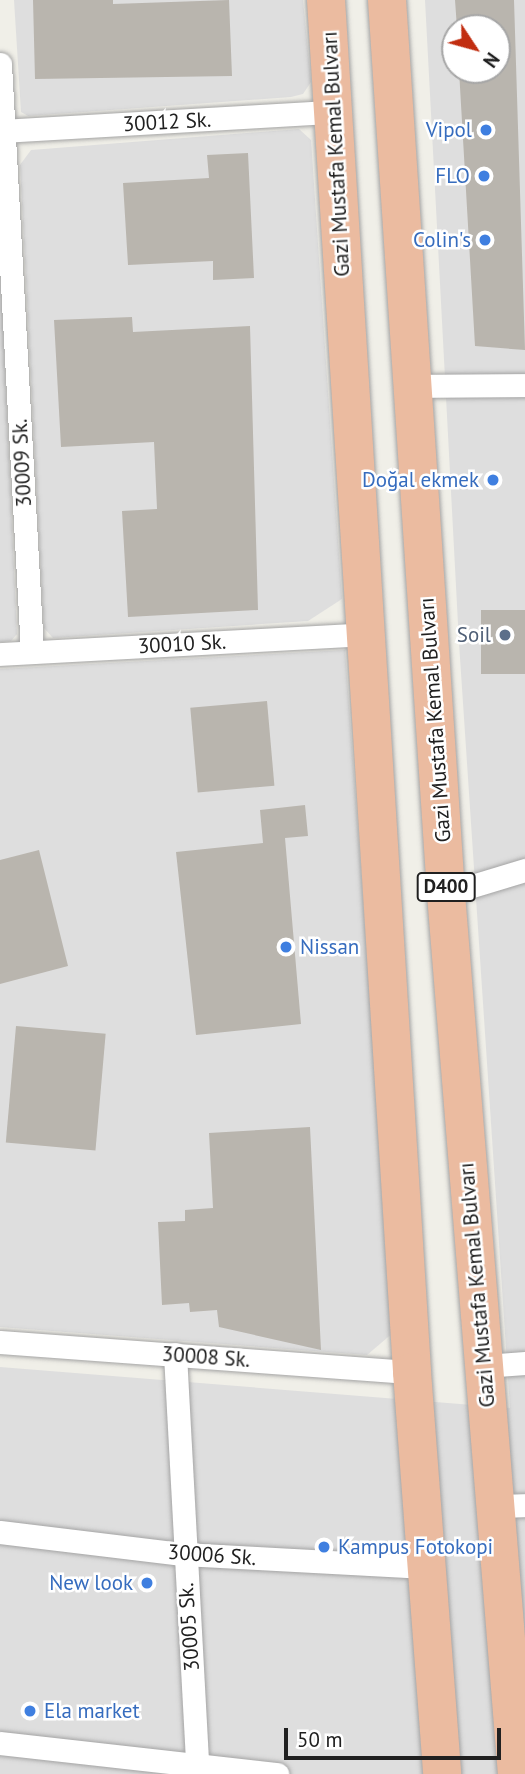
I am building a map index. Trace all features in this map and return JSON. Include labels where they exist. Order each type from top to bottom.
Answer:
[{"type":"highway","name":"Gazi Mustafa Kemal Bulvarı","points":[[326,0],[412,1372],[442,1774]]},
{"type":"highway","name":"Gazi Mustafa Kemal Bulvarı","points":[[387,0],[446,894],[483,1366],[511,1506],[517,1774]]},
{"type":"street","name":"30009 Sk.","points":[[0,64],[32,652]]},
{"type":"street","name":"30012 Sk.","points":[[2,131],[334,112]]},
{"type":"street","points":[[413,386],[525,385]]},
{"type":"street","name":"30010 Sk.","points":[[0,654],[364,634]]},
{"type":"street","points":[[446,894],[525,870]]},
{"type":"street","name":"30008 Sk.","points":[[0,1342],[412,1372]]},
{"type":"street","name":"30005 Sk.","points":[[175,1354],[183,1555],[198,1768]]},
{"type":"street","points":[[483,1366],[525,1363]]},
{"type":"street","name":"30006 Sk.","points":[[0,1532],[183,1555],[426,1567]]},
{"type":"street","points":[[0,1743],[198,1768],[277,1774]]},
{"type":"shaded area","points":[[14,0],[303,0],[311,82],[303,94],[291,97],[28,116],[21,112]]},
{"type":"shaded area","points":[[425,0],[525,0],[525,1774],[0,1774],[0,1367],[510,1408],[459,643]]},
{"type":"shaded area","points":[[299,129],[311,140],[342,599],[308,621],[53,638],[44,628],[20,165],[31,150]]},
{"type":"shaded area","points":[[0,265],[17,634],[11,641],[0,642]]},
{"type":"shaded area","points":[[345,650],[394,1332],[367,1355],[0,1327],[0,669]]},
{"type":"building","points":[[33,0],[113,0],[113,4],[229,0],[232,76],[35,79]]},
{"type":"building","points":[[455,0],[514,0],[525,350],[475,346],[460,84],[511,84],[511,14],[456,14]]},
{"type":"building","points":[[248,153],[254,278],[213,280],[213,261],[128,265],[123,183],[209,178],[207,155]]},
{"type":"building","points":[[132,317],[133,332],[250,326],[258,610],[128,617],[122,511],[157,509],[154,442],[61,447],[54,320]]},
{"type":"building","points":[[481,610],[525,610],[525,674],[481,674]]},
{"type":"building","points":[[267,701],[274,786],[198,792],[190,708]]},
{"type":"building","points":[[305,805],[308,836],[285,838],[301,1024],[196,1035],[176,852],[263,843],[260,810]]},
{"type":"building","points":[[39,850],[68,966],[0,984],[0,860]]},
{"type":"building","points":[[16,1026],[106,1034],[95,1150],[6,1143]]},
{"type":"building","points":[[310,1127],[321,1350],[219,1327],[217,1310],[190,1312],[189,1303],[162,1305],[158,1222],[185,1221],[185,1210],[213,1208],[209,1133]]},
{"type":"place","name":"Vipol","points":[[486,130]]},
{"type":"place","name":"FLO","points":[[484,176]]},
{"type":"place","name":"Colin's","points":[[485,240]]},
{"type":"place","name":"Doğal ekmek","points":[[493,480]]},
{"type":"place","name":"Soil","points":[[505,635]]},
{"type":"place","name":"Nissan","points":[[286,947]]},
{"type":"place","name":"Kampus Fotokopi","points":[[324,1547]]},
{"type":"place","name":"New look","points":[[147,1583]]},
{"type":"place","name":"Ela market","points":[[30,1711]]}]
